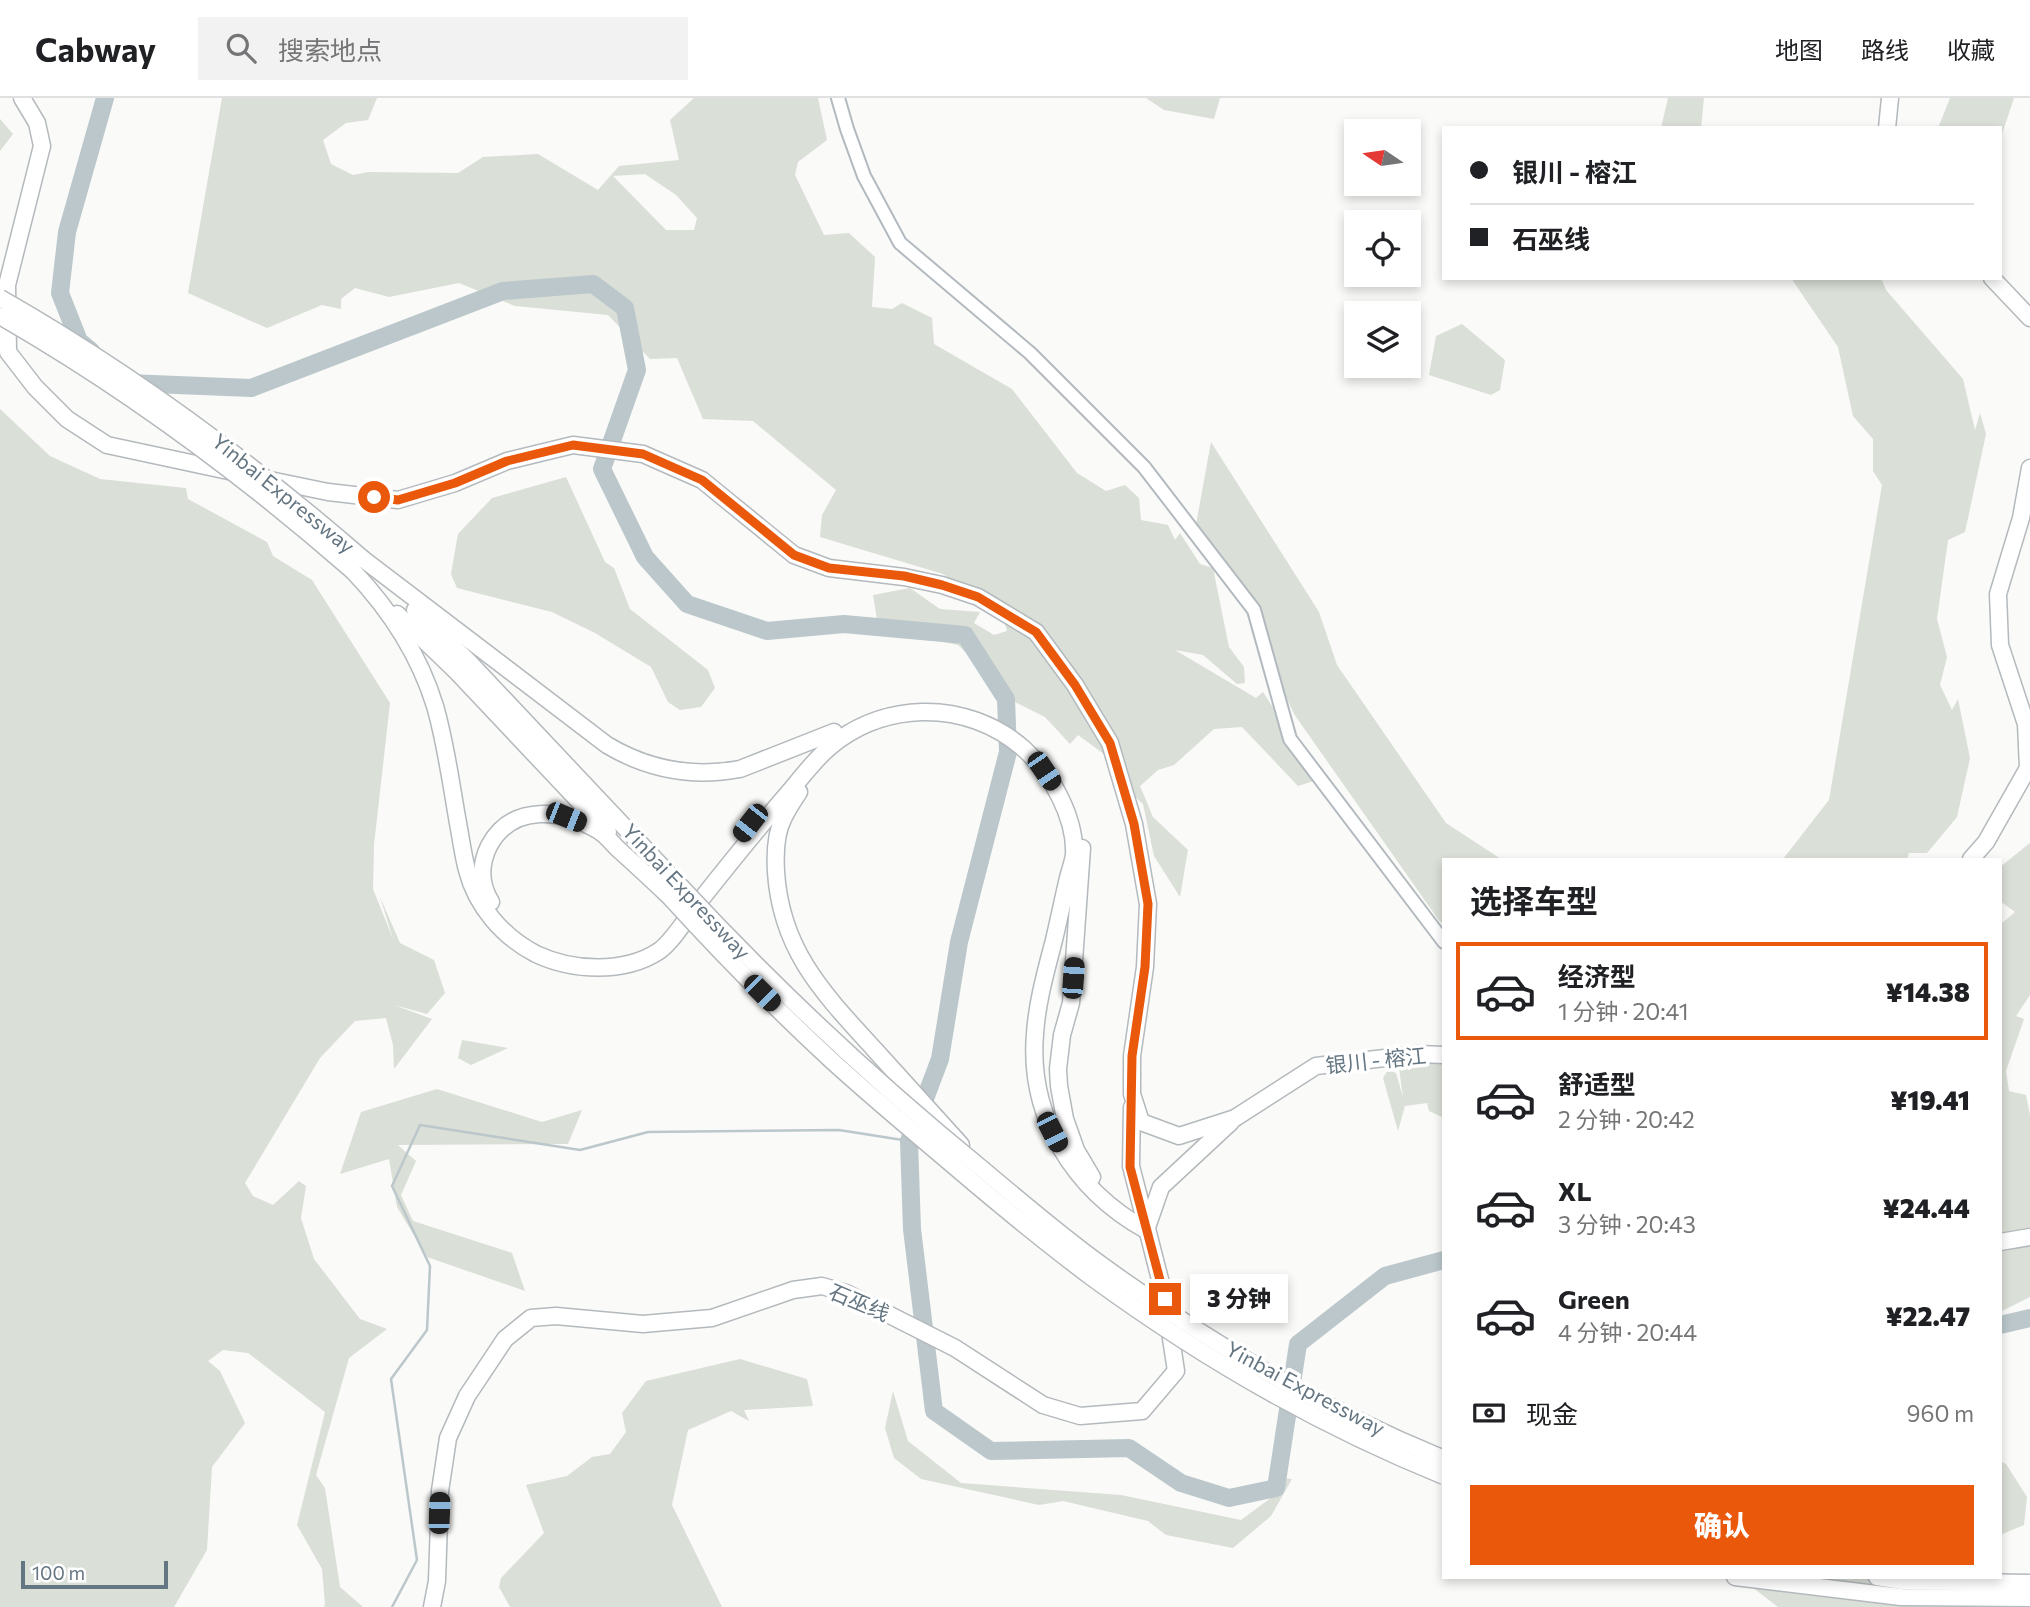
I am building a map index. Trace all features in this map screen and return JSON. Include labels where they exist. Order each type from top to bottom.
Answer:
[{"type":"highway","name":"银川 - 榕江","points":[[22,98],[37,122],[42,146],[7,285],[8,352],[35,387],[67,419],[107,445],[328,492],[398,500],[455,483],[507,461],[573,445],[643,454],[702,480],[794,555],[829,568],[904,576],[978,597],[1036,632],[1075,685],[1110,743],[1134,824],[1148,904],[1145,967],[1132,1056],[1132,1094],[1141,1122],[1179,1136],[1235,1118],[1316,1066],[1419,1054],[1442,1055]]},
{"type":"highway","points":[[1887,126],[1890,98]]},
{"type":"highway","points":[[1994,280],[2030,318]]},
{"type":"highway","name":"Yinbai Expressway","points":[[0,298],[86,350],[170,406],[288,495],[358,565],[457,672],[676,892],[887,1090],[1050,1226],[1200,1332],[1306,1394],[1442,1458]]},
{"type":"highway","name":"Yinbai Expressway","points":[[0,316],[116,387],[358,565]]},
{"type":"highway","points":[[1972,858],[1986,842],[2028,768],[2026,724],[2000,645],[1998,594],[2021,518],[2030,468]]},
{"type":"highway","points":[[358,565],[607,746],[636,761],[681,772],[740,769],[834,732],[872,712],[899,705],[928,703],[997,720],[1051,766],[1074,808],[1083,855],[1071,1003],[1062,1035],[1058,1069],[1061,1103],[1070,1136],[1083,1164],[1100,1189],[1121,1212],[1146,1230]]},
{"type":"highway","points":[[358,565],[412,652],[428,688],[440,725],[467,871],[477,896],[501,928],[522,945],[546,958],[571,965],[598,967],[625,964],[662,950],[757,829],[819,756],[851,732],[887,717],[959,711]]},
{"type":"highway","points":[[676,892],[599,831],[550,813],[524,816],[502,828],[491,842],[483,866],[485,892],[491,902],[516,930],[537,944],[561,954],[586,958],[610,958],[635,952],[656,943],[750,823],[813,750],[834,732]]},
{"type":"highway","points":[[1027,746],[1060,797],[1070,825],[1074,855],[1040,998],[1035,1032],[1035,1066],[1040,1100],[1052,1132],[1069,1162],[1091,1189],[1116,1212],[1146,1230]]},
{"type":"highway","points":[[819,756],[782,821],[776,844],[777,879],[788,929],[801,959],[824,994],[984,1171]]},
{"type":"highway","name":"Yinbai Expressway","points":[[676,892],[764,996],[877,1101],[1012,1215],[1090,1276],[1171,1332],[1256,1384],[1343,1430],[1442,1475]]},
{"type":"highway","points":[[1132,1094],[1130,1167],[1146,1230]]},
{"type":"highway","points":[[1146,1230],[1161,1187],[1235,1118]]},
{"type":"highway","name":"石巫线","points":[[432,1607],[437,1581],[440,1490],[448,1438],[467,1396],[505,1339],[531,1318],[556,1316],[643,1324],[712,1318],[793,1290],[822,1286],[846,1293],[956,1348],[1043,1405],[1080,1416],[1142,1410],[1176,1371],[1165,1299],[1146,1230]]},
{"type":"highway","points":[[2002,1242],[2030,1237]]},
{"type":"highway","points":[[1753,1579],[1901,1597],[2030,1598]]},
{"type":"highway","points":[[1890,1579],[2030,1583]]},
{"type":"street","points":[[838,98],[864,176],[900,243],[1030,353],[1144,467],[1254,610],[1290,739],[1442,939]]},
{"type":"shaded area","points":[[222,98],[377,98],[368,120],[346,123],[323,140],[331,164],[353,175],[368,172],[458,173],[483,157],[538,154],[598,190],[619,166],[679,160],[670,120],[694,98],[818,98],[827,140],[798,162],[795,175],[824,235],[849,233],[875,257],[872,307],[892,309],[902,303],[932,318],[934,344],[1012,389],[1077,473],[1106,491],[1125,485],[1139,498],[1141,520],[1168,525],[1175,540],[1180,533],[1200,564],[1213,568],[1229,647],[1244,667],[1245,683],[1237,684],[1203,655],[1175,650],[1256,698],[1263,692],[1320,779],[1298,786],[1242,727],[1214,729],[1174,765],[1158,770],[1140,786],[1153,817],[1188,850],[1180,897],[1154,856],[1143,804],[1129,791],[1123,768],[1078,735],[1070,744],[1045,717],[989,689],[983,669],[958,645],[895,632],[885,622],[878,626],[873,595],[910,588],[940,609],[980,612],[974,623],[994,635],[1007,631],[1003,616],[943,574],[820,537],[822,515],[836,490],[753,421],[703,419],[677,358],[650,359],[608,315],[515,306],[459,283],[389,297],[355,288],[341,299],[341,309],[322,305],[267,328],[188,293]],"holes":[[[645,174],[676,195],[697,218],[694,230],[666,230],[613,176]]]},
{"type":"shaded area","points":[[1146,98],[1220,98],[1214,119],[1164,110]]},
{"type":"shaded area","points":[[1668,98],[1704,98],[1701,126],[1661,126]]},
{"type":"shaded area","points":[[1950,98],[2014,98],[2002,134],[2002,126],[1939,126]]},
{"type":"shaded area","points":[[0,119],[13,134],[0,151]]},
{"type":"shaded area","points":[[1792,280],[1882,280],[1886,290],[1963,379],[1975,430],[1980,413],[1986,434],[1965,532],[1948,540],[1937,619],[1947,657],[1940,685],[1952,710],[1958,699],[1970,758],[1957,817],[1927,853],[1909,853],[1907,858],[1784,858],[1829,800],[1882,485],[1873,471],[1873,439],[1853,416],[1838,347]]},
{"type":"shaded area","points":[[1462,324],[1505,360],[1500,390],[1491,395],[1429,375],[1436,336]]},
{"type":"shaded area","points":[[0,409],[50,456],[100,479],[186,488],[188,499],[267,542],[273,556],[312,580],[390,703],[374,845],[373,889],[393,939],[380,897],[400,943],[434,960],[445,993],[427,1014],[394,1005],[432,1019],[394,1069],[393,1045],[386,1018],[355,1021],[320,1058],[245,1183],[253,1196],[273,1205],[299,1181],[306,1186],[301,1218],[314,1259],[360,1319],[387,1329],[349,1358],[316,1475],[325,1488],[340,1587],[363,1607],[324,1607],[322,1569],[297,1525],[325,1412],[248,1353],[223,1350],[208,1361],[220,1371],[245,1423],[212,1467],[207,1550],[174,1607],[0,1607]]},
{"type":"shaded area","points":[[1211,442],[1319,612],[1337,665],[1446,823],[1499,858],[1442,858],[1442,922],[1294,714],[1222,558],[1195,530]]},
{"type":"shaded area","points":[[566,477],[605,562],[614,568],[630,609],[708,670],[715,688],[701,707],[680,710],[668,702],[651,667],[595,633],[552,612],[457,588],[451,574],[458,534],[492,498]]},
{"type":"shaded area","points":[[2030,843],[2030,995],[2016,1016],[2024,1019],[2006,1071],[2009,1091],[2026,1095],[2030,1115],[2030,1297],[2002,1311],[2002,923],[2015,912],[2002,902],[2002,865]]},
{"type":"shaded area","points":[[462,1040],[508,1048],[471,1065],[458,1058]]},
{"type":"shaded area","points":[[1442,1059],[1442,1117],[1429,1111],[1427,1103],[1405,1106],[1398,1131],[1383,1078],[1388,1070],[1396,1073],[1403,1097],[1399,1068],[1407,1061]]},
{"type":"shaded area","points":[[437,1089],[542,1122],[582,1110],[568,1144],[398,1145],[416,1161],[401,1195],[413,1221],[512,1253],[525,1291],[427,1257],[397,1207],[389,1159],[340,1174],[361,1112]]},
{"type":"shaded area","points":[[740,1359],[807,1379],[813,1406],[744,1410],[749,1421],[731,1411],[688,1430],[672,1505],[722,1607],[510,1607],[499,1587],[501,1578],[544,1533],[526,1485],[567,1476],[592,1457],[610,1454],[626,1432],[622,1413],[646,1381]]},
{"type":"shaded area","points":[[893,1391],[908,1441],[961,1483],[1121,1495],[1241,1520],[1272,1497],[1282,1478],[1292,1479],[1271,1516],[1233,1548],[1166,1535],[1148,1521],[1063,1501],[1039,1505],[921,1479],[894,1458],[885,1428]]},
{"type":"shaded area","points":[[2002,1462],[2027,1497],[2024,1525],[2002,1534]]},
{"type":"shaded area","points":[[1742,1579],[1996,1579],[2006,1605],[2010,1607],[1778,1607]]},
{"type":"waterway","points":[[91,351],[79,341],[60,293],[67,232],[105,98]]},
{"type":"waterway","points":[[128,383],[251,388],[503,291],[593,284],[625,308],[637,370],[602,469],[645,557],[687,604],[767,631],[844,624],[965,635],[1006,699],[1008,752],[959,942],[940,1059],[909,1141],[912,1229],[934,1411],[991,1451],[1129,1448],[1181,1483],[1229,1498],[1276,1488],[1298,1344],[1385,1276],[1442,1261]]},
{"type":"waterway","points":[[392,1607],[417,1560],[391,1379],[427,1330],[430,1266],[392,1186],[420,1125],[580,1150],[648,1132],[839,1130],[909,1141]]},
{"type":"waterway","points":[[2002,1325],[2030,1318]]},
{"type":"route","points":[[374,497],[398,500],[455,483],[507,461],[573,445],[643,454],[702,480],[794,555],[829,568],[904,576],[942,585],[978,597],[1036,632],[1075,685],[1110,743],[1134,824],[1148,904],[1145,967],[1132,1056],[1130,1167],[1165,1299]]}]
